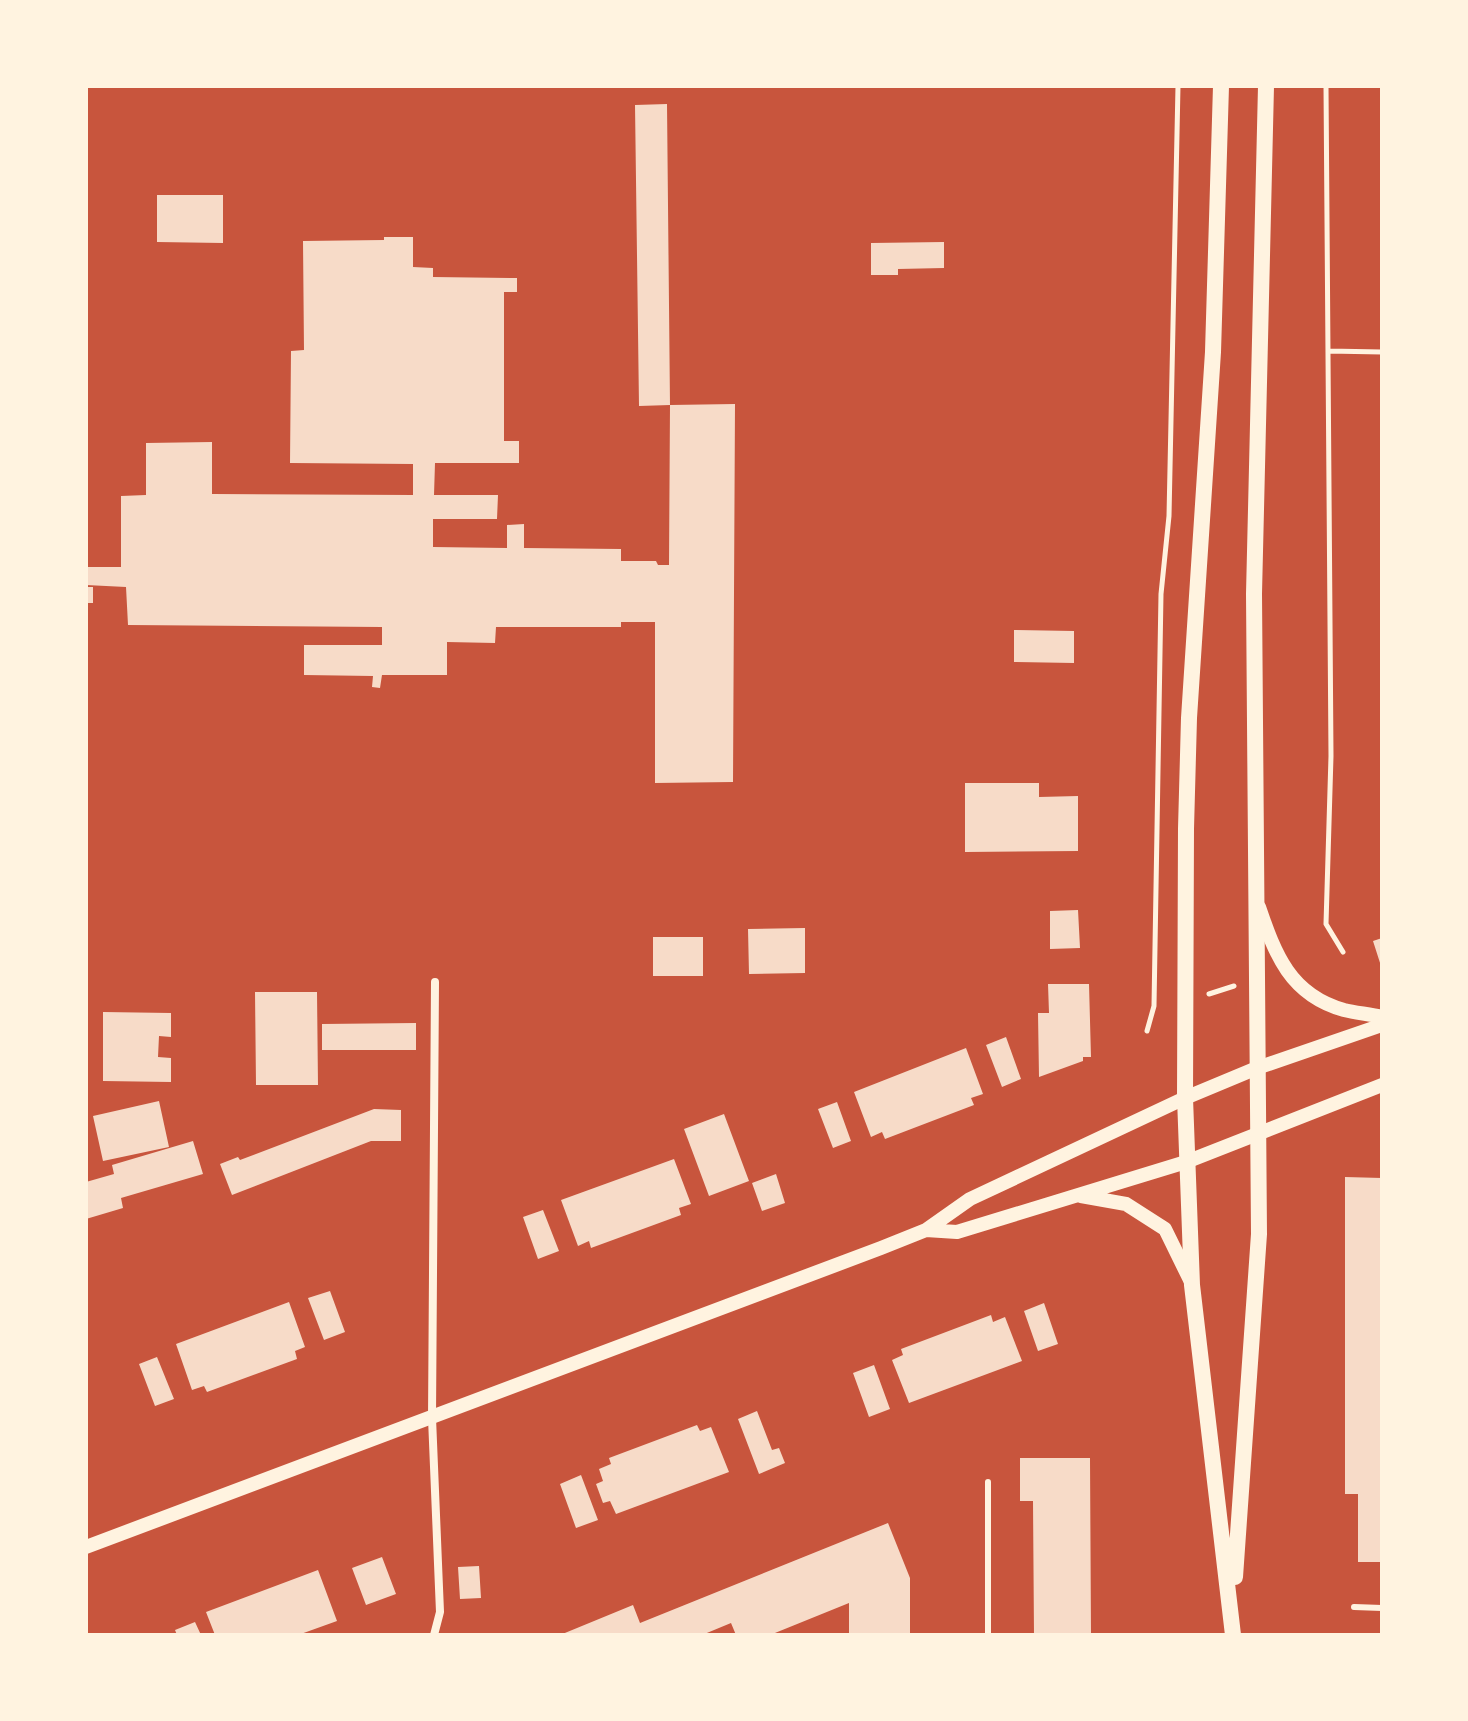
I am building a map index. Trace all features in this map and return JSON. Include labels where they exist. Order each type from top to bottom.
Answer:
[{"type":"main road","points":[[1221,86],[1213,352],[1189,718],[1185,1098],[1192,1285],[1233,1635]]},
{"type":"main road","points":[[1232,1615],[1259,1234],[1254,580],[1266,86]]},
{"type":"street","points":[[1256,897],[1284,970],[1312,995],[1342,1009],[1382,1017]]},
{"type":"street","points":[[434,1635],[440,1612],[432,1418],[435,982]]},
{"type":"street","points":[[86,1547],[926,1230],[970,1199],[1185,1098],[1257,1068],[1382,1025]]},
{"type":"street","points":[[926,1230],[957,1232],[1186,1162],[1259,1136],[1382,1085]]},
{"type":"street","points":[[1076,1195],[1126,1204],[1165,1229],[1192,1285]]},
{"type":"lane","points":[[988,1482],[988,1635]]},
{"type":"lane","points":[[1354,1607],[1382,1608]]},
{"type":"path","points":[[1147,1031],[1154,1006],[1161,594],[1169,516],[1178,86]]},
{"type":"path","points":[[1326,86],[1331,756],[1326,924],[1343,952]]},
{"type":"path","points":[[1328,351],[1382,352]]},
{"type":"path","points":[[1154,1006],[1186,1001],[1256,978]]},
{"type":"building","points":[[667,104],[670,405],[639,406],[635,105]]},
{"type":"building","points":[[157,195],[223,195],[223,243],[157,242]]},
{"type":"building","points":[[384,237],[413,237],[413,267],[433,268],[433,277],[517,278],[517,292],[504,292],[504,441],[519,441],[519,463],[435,463],[434,495],[498,495],[497,519],[433,519],[433,547],[507,548],[507,525],[524,524],[524,548],[621,549],[621,561],[656,561],[658,565],[669,565],[670,405],[735,404],[733,782],[655,783],[655,622],[621,622],[621,627],[496,627],[495,643],[447,642],[447,675],[382,675],[380,688],[372,687],[373,676],[304,675],[304,645],[382,645],[382,627],[128,625],[126,587],[86,585],[86,567],[121,567],[121,496],[146,495],[146,443],[212,442],[212,494],[413,495],[413,464],[290,463],[291,351],[304,350],[303,241],[384,240]]},
{"type":"building","points":[[944,242],[944,268],[898,269],[898,275],[871,275],[871,243]]},
{"type":"building","points":[[86,587],[93,587],[93,603],[86,603]]},
{"type":"building","points":[[1014,630],[1074,631],[1074,663],[1014,662]]},
{"type":"building","points":[[965,783],[1039,783],[1039,797],[1078,796],[1078,851],[965,852]]},
{"type":"building","points":[[1078,910],[1080,948],[1050,949],[1050,911]]},
{"type":"building","points":[[805,928],[805,973],[749,974],[748,929]]},
{"type":"building","points":[[653,937],[703,937],[703,976],[653,976]]},
{"type":"building","points":[[1382,938],[1382,966],[1381,966],[1373,941]]},
{"type":"building","points":[[1048,984],[1089,984],[1091,1057],[1083,1057],[1083,1061],[1039,1077],[1038,1013],[1049,1013]]},
{"type":"building","points":[[255,992],[317,992],[318,1085],[256,1085]]},
{"type":"building","points":[[103,1012],[171,1013],[171,1037],[159,1036],[158,1057],[171,1058],[171,1082],[103,1081]]},
{"type":"building","points":[[416,1023],[416,1050],[322,1050],[322,1024]]},
{"type":"building","points":[[1006,1037],[1021,1079],[1002,1087],[986,1045]]},
{"type":"building","points":[[966,1048],[983,1094],[971,1098],[974,1105],[885,1139],[882,1132],[871,1137],[854,1092]]},
{"type":"building","points":[[159,1101],[169,1147],[103,1161],[93,1116]]},
{"type":"building","points":[[837,1102],[851,1141],[833,1148],[818,1109]]},
{"type":"building","points":[[374,1109],[401,1110],[401,1141],[371,1141],[232,1195],[220,1164],[238,1157],[240,1160]]},
{"type":"building","points":[[724,1114],[749,1181],[709,1196],[684,1129]]},
{"type":"building","points":[[193,1141],[203,1174],[121,1198],[123,1208],[86,1219],[86,1182],[114,1174],[112,1165]]},
{"type":"building","points":[[674,1159],[691,1204],[679,1208],[681,1215],[591,1248],[589,1241],[578,1246],[561,1200]]},
{"type":"building","points":[[776,1174],[785,1203],[762,1211],[752,1183]]},
{"type":"building","points":[[1345,1177],[1382,1178],[1382,1562],[1358,1562],[1358,1494],[1345,1494]]},
{"type":"building","points":[[543,1210],[559,1251],[538,1259],[523,1217]]},
{"type":"building","points":[[330,1291],[345,1332],[324,1340],[308,1298]]},
{"type":"building","points":[[289,1302],[305,1347],[295,1351],[297,1359],[207,1392],[204,1386],[192,1390],[176,1344]]},
{"type":"building","points":[[1044,1303],[1058,1344],[1038,1351],[1024,1311]]},
{"type":"building","points":[[991,1315],[993,1322],[1005,1317],[1022,1361],[909,1403],[892,1360],[903,1355],[901,1349]]},
{"type":"building","points":[[157,1357],[174,1399],[155,1406],[139,1364]]},
{"type":"building","points":[[874,1365],[890,1409],[869,1417],[853,1373]]},
{"type":"building","points":[[757,1411],[772,1450],[779,1448],[785,1463],[759,1474],[738,1419]]},
{"type":"building","points":[[697,1425],[700,1431],[711,1427],[729,1472],[616,1514],[610,1501],[603,1503],[596,1484],[603,1481],[599,1469],[611,1464],[609,1458]]},
{"type":"building","points":[[1020,1458],[1090,1458],[1091,1635],[1034,1635],[1033,1501],[1020,1501]]},
{"type":"building","points":[[581,1475],[598,1520],[576,1528],[560,1484]]},
{"type":"building","points":[[888,1523],[910,1578],[910,1635],[849,1635],[849,1603],[770,1635],[736,1635],[731,1623],[702,1635],[560,1635],[633,1605],[640,1623]]},
{"type":"building","points":[[382,1557],[396,1594],[366,1605],[352,1568]]},
{"type":"building","points":[[479,1566],[481,1598],[460,1599],[458,1567]]},
{"type":"building","points":[[318,1570],[337,1621],[298,1635],[215,1635],[206,1612]]},
{"type":"building","points":[[195,1622],[201,1635],[177,1635],[175,1630]]}]
